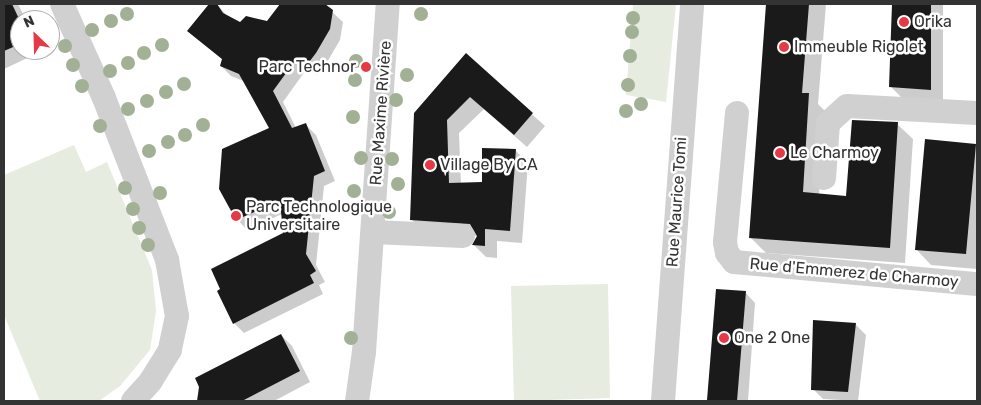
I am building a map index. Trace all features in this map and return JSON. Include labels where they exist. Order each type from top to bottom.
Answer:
[{"type":"street","points":[[62,4],[104,98],[167,260],[177,316],[170,350],[151,381],[133,401]]},
{"type":"street","name":"Rue Maxime Rivière","points":[[356,401],[373,232],[388,4]]},
{"type":"street","name":"Rue Maurice Tomi","points":[[663,401],[692,4]]},
{"type":"street","points":[[824,178],[828,123],[847,106],[977,113]]},
{"type":"street","name":"Rue d'Emmerez de Charmoy","points":[[737,113],[725,242],[727,253],[734,262],[977,284]]},
{"type":"street","points":[[373,232],[463,236]]},
{"type":"shaded area","points":[[633,4],[676,4],[666,102],[626,95]]},
{"type":"shaded area","points":[[74,145],[86,172],[107,162],[152,270],[156,311],[150,350],[120,386],[99,401],[40,401],[4,315],[4,175]]},
{"type":"shaded area","points":[[608,284],[610,398],[514,401],[511,286]]},
{"type":"building","points":[[4,4],[12,4],[15,10],[10,10],[10,48],[4,51]]},
{"type":"building","points":[[209,4],[217,4],[223,13],[240,22],[246,16],[267,21],[280,4],[325,4],[333,10],[330,29],[316,53],[306,66],[297,58],[273,91],[292,128],[306,123],[325,171],[314,176],[306,254],[316,271],[310,275],[314,283],[233,324],[217,291],[220,289],[211,269],[283,233],[280,201],[236,220],[219,189],[222,149],[269,128],[239,74],[220,66],[222,59],[187,31]]},
{"type":"building","name":"Le Charmoy","points":[[766,4],[809,4],[802,93],[809,93],[803,192],[846,196],[852,120],[898,122],[890,248],[749,238]]},
{"type":"building","points":[[892,4],[931,4],[931,90],[889,87]]},
{"type":"building","name":"Village By CA","points":[[466,53],[533,113],[514,135],[470,97],[447,120],[449,183],[482,182],[482,148],[516,149],[510,231],[485,229],[485,246],[472,245],[477,236],[470,224],[410,220],[414,113]]},
{"type":"building","points":[[925,139],[976,144],[966,254],[915,250]]},
{"type":"building","points":[[716,289],[746,291],[737,401],[707,400]]},
{"type":"building","points":[[813,320],[856,323],[848,392],[811,390]]},
{"type":"building","points":[[281,334],[300,371],[242,401],[197,401],[199,387],[195,378]]},
{"type":"place","name":"Orika","points":[[904,22]]},
{"type":"place","name":"Immeuble Rigolet","points":[[784,47]]},
{"type":"place","name":"Parc Technor","points":[[366,67]]},
{"type":"place","name":"Le Charmoy","points":[[780,153]]},
{"type":"place","name":"Village By CA","points":[[430,165]]},
{"type":"place","name":"Parc Technologique Universitaire","points":[[236,216]]},
{"type":"place","name":"One 2 One","points":[[724,338]]}]
